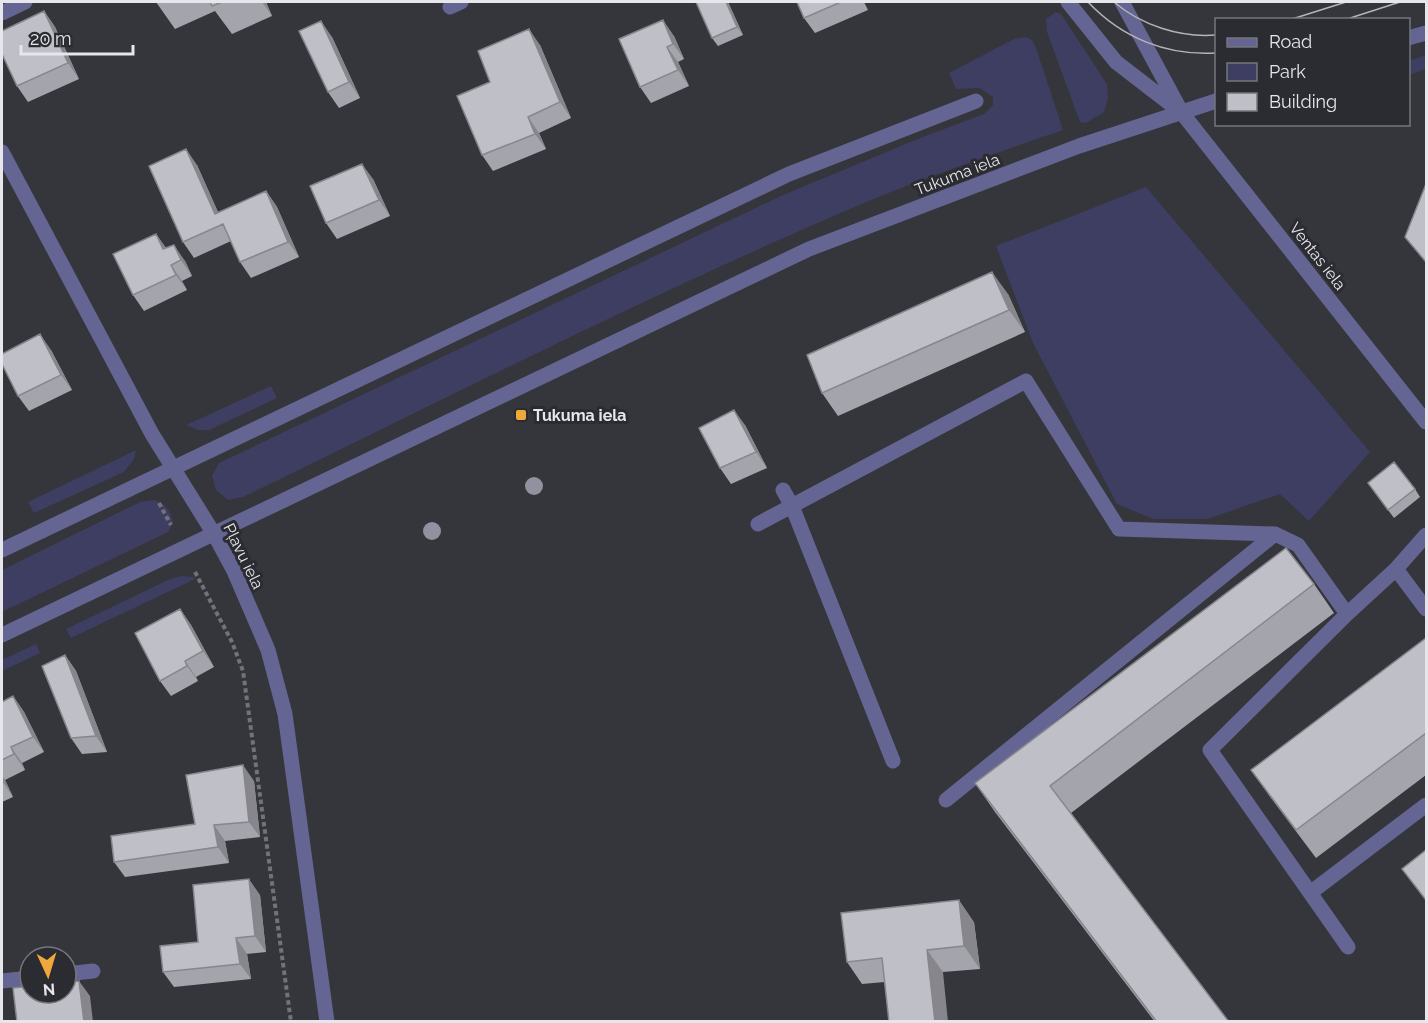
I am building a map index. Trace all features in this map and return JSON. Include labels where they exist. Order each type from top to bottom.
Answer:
[{"type":"street","points":[[2,13],[25,2]]},
{"type":"street","name":"Ventas iela","points":[[1068,2],[1116,62],[1182,113]]},
{"type":"street","name":"Ventas iela","points":[[1122,2],[1182,113],[1426,422]]},
{"type":"street","points":[[1410,37],[1426,33]]},
{"type":"street","points":[[2,550],[789,174],[976,101]]},
{"type":"street","name":"Tukuma iela","points":[[2,635],[809,249],[1079,146],[1215,101]]},
{"type":"street","name":"Pļavu iela","points":[[2,152],[152,434],[214,534],[234,571],[268,650],[285,714],[327,1022]]},
{"type":"street","points":[[758,524],[1026,381],[1119,529],[1275,534],[1298,545],[1347,614]]},
{"type":"street","points":[[783,490],[792,506],[893,761]]},
{"type":"street","points":[[946,800],[1275,534]]},
{"type":"street","points":[[1348,947],[1210,750],[1347,614],[1396,569],[1426,535]]},
{"type":"street","points":[[1396,569],[1426,609]]},
{"type":"street","points":[[1311,893],[1426,805]]},
{"type":"street","points":[[78,973],[93,971]]},
{"type":"street","points":[[2,981],[18,979]]},
{"type":"path","points":[[147,480],[232,642],[243,671],[291,1022]]},
{"type":"green space","points":[[1056,12],[1061,14],[1107,84],[1108,98],[1104,112],[1086,123],[1080,122],[1047,32],[1046,19]]},
{"type":"green space","points":[[1026,37],[1032,40],[1036,48],[1063,130],[919,181],[791,234],[555,344],[243,497],[228,500],[216,490],[212,476],[219,463],[783,195],[984,114],[993,105],[993,97],[979,88],[956,89],[949,73],[1014,39]]},
{"type":"green space","points":[[1426,55],[1426,69],[1410,75],[1410,61]]},
{"type":"green space","points":[[1146,187],[1370,452],[1309,521],[1280,494],[1207,519],[1153,519],[1117,504],[1033,343],[996,246]]},
{"type":"green space","points":[[271,386],[277,398],[209,430],[198,430],[186,425]]},
{"type":"green space","points":[[136,450],[134,459],[124,472],[34,513],[28,502]]},
{"type":"green space","points":[[155,500],[165,506],[171,515],[173,523],[168,532],[2,612],[2,570],[140,502]]},
{"type":"green space","points":[[182,576],[195,579],[71,638],[66,629],[170,579]]},
{"type":"green space","points":[[36,644],[40,653],[2,671],[2,660]]},
{"type":"building","points":[[210,2],[222,2],[212,6]]},
{"type":"building","points":[[696,2],[726,2],[737,27],[712,38]]},
{"type":"building","points":[[797,2],[841,2],[804,18]]},
{"type":"building","points":[[44,11],[68,63],[17,86],[2,54],[2,31]]},
{"type":"building","points":[[663,20],[673,44],[667,47],[678,70],[640,87],[619,39]]},
{"type":"building","points":[[321,21],[349,82],[328,92],[299,31]]},
{"type":"building","points":[[529,29],[560,102],[528,117],[535,134],[482,155],[457,96],[490,82],[478,51]]},
{"type":"building","points":[[186,149],[215,214],[266,191],[288,242],[240,262],[223,224],[183,242],[149,166]]},
{"type":"building","points":[[362,164],[379,200],[326,223],[310,186]]},
{"type":"building","points":[[1426,184],[1426,262],[1405,237]]},
{"type":"building","points":[[156,234],[163,249],[174,245],[181,260],[171,265],[176,275],[133,295],[113,254]]},
{"type":"building","points":[[992,272],[1009,310],[822,393],[807,355]]},
{"type":"building","points":[[40,334],[61,375],[18,396],[2,364],[2,354]]},
{"type":"building","points":[[734,410],[756,452],[720,468],[699,428]]},
{"type":"building","points":[[1394,462],[1415,489],[1388,510],[1368,483]]},
{"type":"building","points":[[1286,548],[1314,584],[1050,786],[1229,1022],[1157,1022],[975,783]]},
{"type":"building","points":[[180,609],[203,651],[185,661],[187,666],[160,681],[135,633]]},
{"type":"building","points":[[1426,638],[1426,736],[1425,734],[1296,830],[1251,770]]},
{"type":"building","points":[[65,655],[96,736],[71,738],[42,666]]},
{"type":"building","points":[[13,696],[33,737],[11,747],[14,754],[2,760],[2,702]]},
{"type":"building","points":[[243,765],[249,822],[214,825],[218,847],[114,862],[111,836],[195,824],[186,775]]},
{"type":"building","points":[[1426,850],[1426,900],[1402,869]]},
{"type":"building","points":[[249,879],[255,936],[236,938],[240,964],[163,972],[160,946],[198,942],[193,885]]},
{"type":"building","points":[[959,900],[964,946],[927,950],[935,1022],[889,1022],[882,958],[847,962],[841,913]]},
{"type":"building","points":[[78,981],[84,1022],[17,1022],[13,988],[18,987],[18,1005],[78,1005]]},
{"type":"tram line","points":[[1088,2],[1115,26],[1146,42],[1180,51],[1215,53]]},
{"type":"tram line","points":[[1114,2],[1136,17],[1162,28],[1189,34],[1215,35]]},
{"type":"tram line","points":[[1295,18],[1346,2]]},
{"type":"tram line","points":[[1350,18],[1400,2]]},
{"type":"place","name":"Tukuma iela","points":[[521,415]]}]
